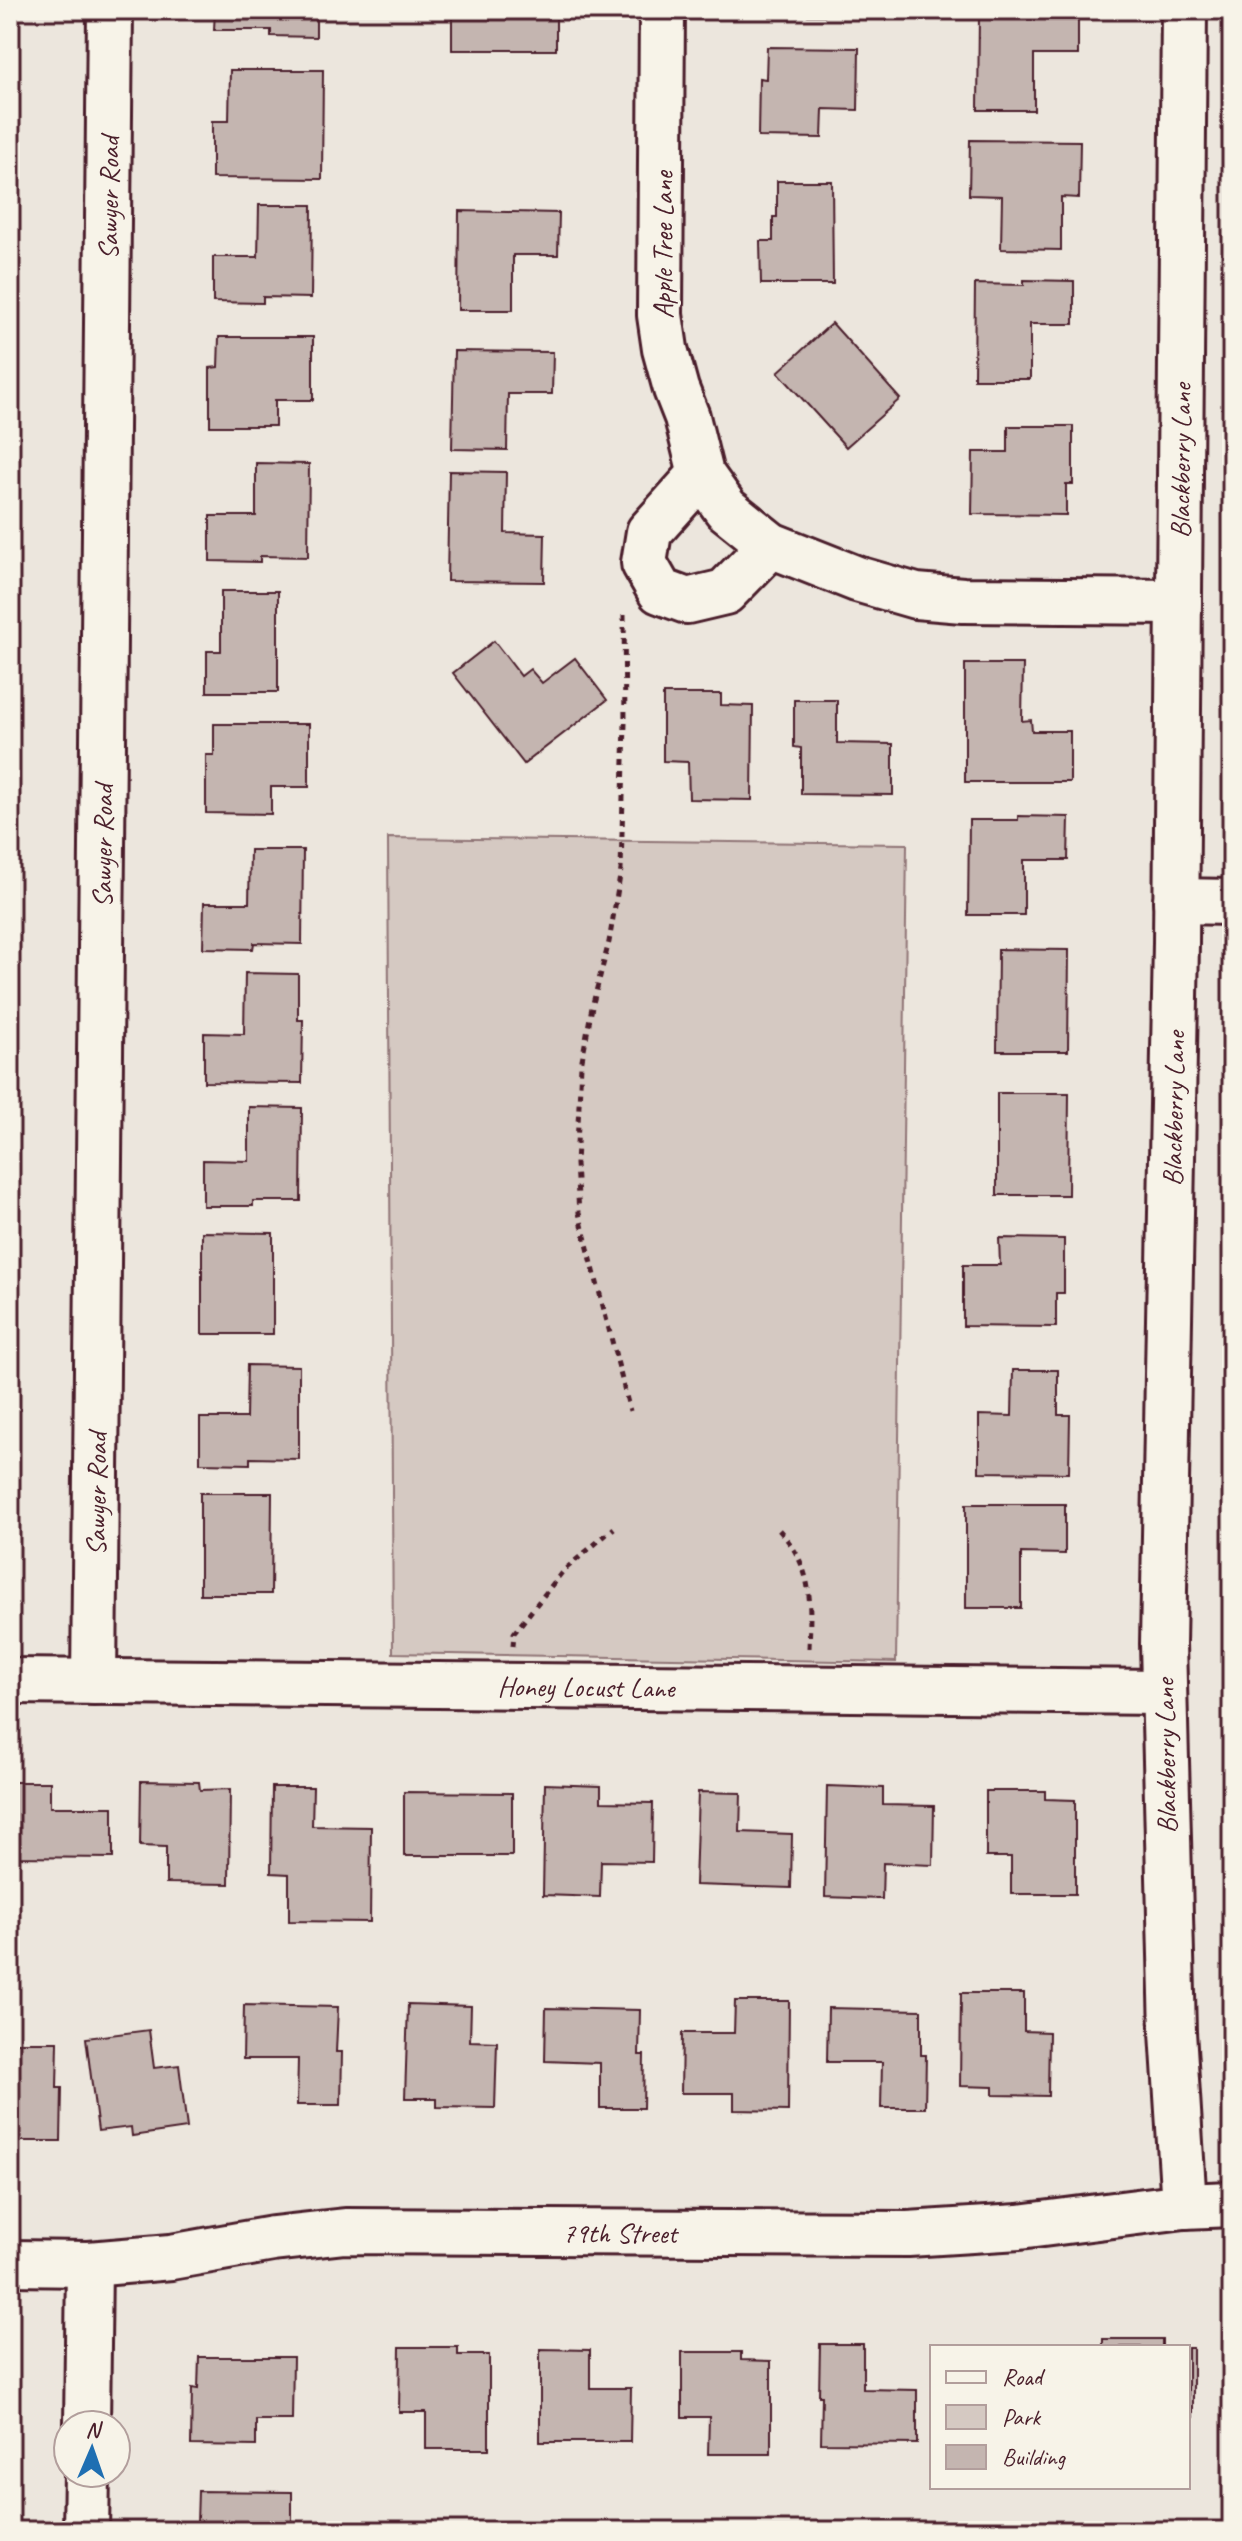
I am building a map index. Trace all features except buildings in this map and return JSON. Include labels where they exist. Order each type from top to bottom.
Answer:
[{"type":"street","name":"Sawyer Road","points":[[94,1682],[110,10]]},
{"type":"street","name":"Apple Tree Lane","points":[[662,10],[660,315],[668,362],[687,417],[701,474],[726,509],[771,545],[857,579],[916,596],[963,600],[1179,602]]},
{"type":"street","name":"Blackberry Lane","points":[[1184,10],[1176,901],[1163,1692],[1171,2003],[1184,2206]]},
{"type":"street","points":[[701,474],[649,532],[644,563],[660,591],[687,601],[725,592],[771,545]]},
{"type":"street","points":[[1176,901],[1232,902]]},
{"type":"street","name":"Honey Locust Lane","points":[[10,1681],[1163,1692]]},
{"type":"street","name":"79th Street","points":[[10,2263],[89,2264],[191,2256],[273,2239],[345,2231],[908,2234],[1019,2227],[1184,2206],[1232,2204]]},
{"type":"street","points":[[87,2409],[89,2264]]},
{"type":"street","points":[[86,2531],[87,2489]]},
{"type":"path","points":[[624,615],[621,870],[609,942],[581,1065],[576,1164],[579,1213],[630,1411]]},
{"type":"path","points":[[512,1686],[514,1633],[563,1571],[614,1528]]},
{"type":"path","points":[[779,1530],[793,1545],[805,1568],[810,1595],[807,1689]]},
{"type":"green space","points":[[388,838],[907,844],[896,1662],[393,1653]]}]
